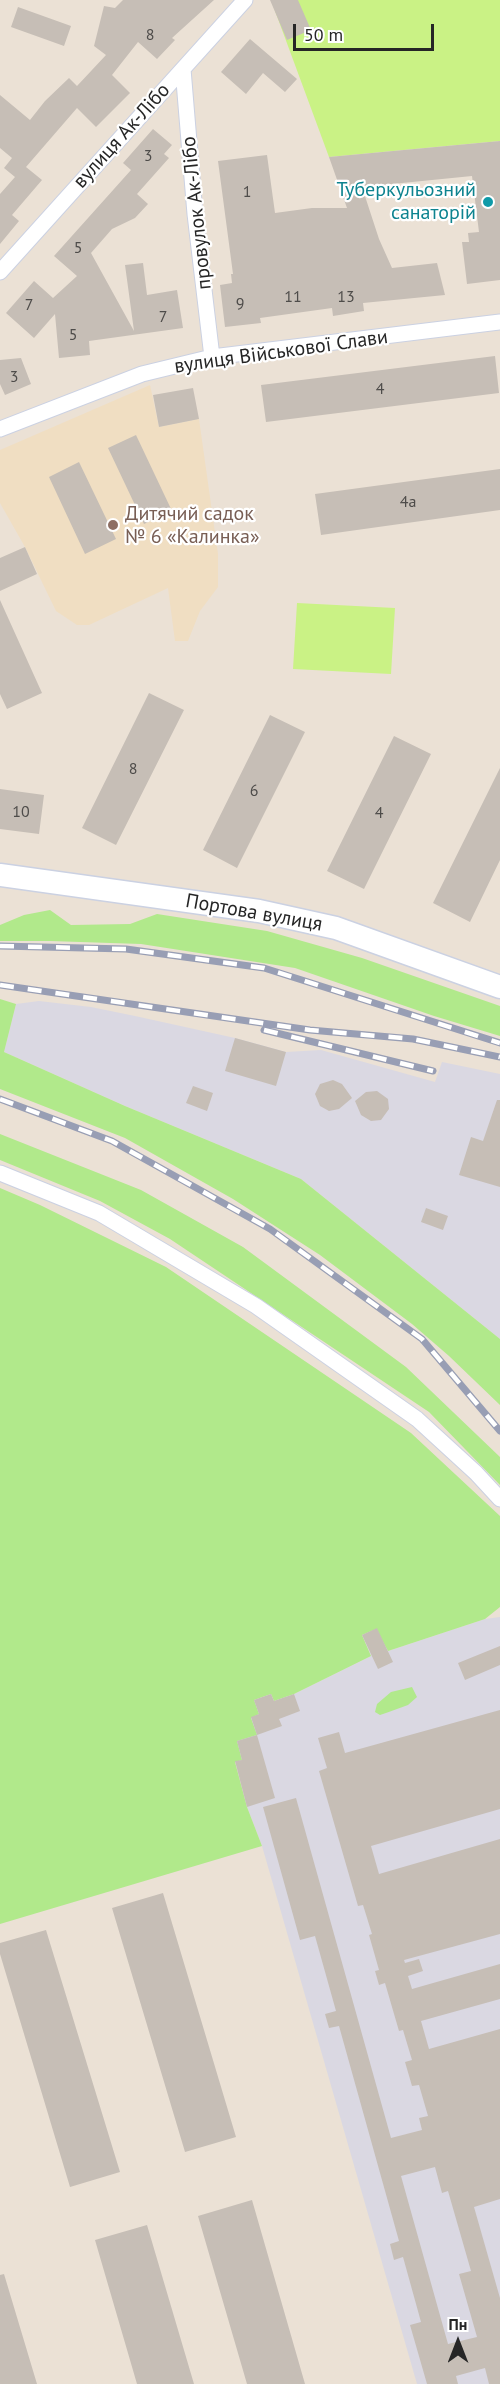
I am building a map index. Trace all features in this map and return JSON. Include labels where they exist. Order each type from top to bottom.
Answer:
[{"type":"main road","name":"Портова вулиця","points":[[0,875],[259,911],[336,928],[500,987]]},
{"type":"street","name":"вулиця Ак-Лібо","points":[[0,272],[245,0]]},
{"type":"street","name":"провулок Ак-Лібо","points":[[183,69],[195,214],[212,357]]},
{"type":"street","name":"вулиця Військової Слави","points":[[0,429],[142,374],[212,357],[500,322]]},
{"type":"street","points":[[0,1173],[99,1213],[256,1306],[417,1419],[476,1473],[500,1500]]},
{"type":"shaded area","name":"Дитячий садок № 6 «Калинка»","points":[[150,385],[159,427],[199,419],[218,554],[218,587],[200,611],[188,641],[175,641],[168,588],[89,625],[77,625],[56,611],[25,547],[0,503],[0,450]]},
{"type":"shaded area","points":[[39,1001],[91,1007],[135,1016],[286,1052],[321,1050],[435,1082],[442,1062],[500,1074],[500,1339],[301,1179],[125,1106],[4,1052],[16,1004]]},
{"type":"shaded area","points":[[500,1617],[500,2384],[417,2384],[262,1846],[247,1807],[235,1761],[237,1741],[251,1717],[254,1700],[271,1694],[274,1701],[294,1694],[371,1656],[362,1635],[377,1628],[388,1651],[485,1619]]},
{"type":"green space","points":[[271,0],[500,0],[500,141],[329,157]]},
{"type":"green space","points":[[297,603],[395,608],[391,674],[293,669]]},
{"type":"green space","points":[[50,910],[71,925],[130,924],[157,914],[267,931],[362,958],[500,1006],[500,1036],[295,968],[141,944],[0,941],[0,925],[24,915]]},
{"type":"green space","points":[[0,999],[16,1004],[4,1052],[125,1106],[301,1179],[500,1339],[500,1405],[412,1324],[320,1255],[233,1199],[125,1138],[0,1089]]},
{"type":"green space","points":[[0,1134],[141,1190],[243,1247],[406,1367],[500,1457],[500,1485],[429,1412],[170,1239],[100,1201],[0,1160]]},
{"type":"green space","points":[[0,1188],[40,1205],[166,1267],[411,1433],[500,1516],[500,1607],[485,1619],[388,1651],[376,1629],[362,1635],[371,1656],[294,1694],[274,1701],[271,1694],[254,1700],[259,1714],[251,1718],[257,1735],[237,1741],[242,1760],[235,1762],[247,1807],[262,1846],[0,1924]]},
{"type":"green space","points":[[412,1687],[417,1697],[408,1705],[380,1715],[375,1712],[377,1704],[391,1692]]},
{"type":"building","points":[[123,0],[214,0],[172,38],[175,40],[157,59],[138,42],[112,75],[130,93],[96,127],[77,108],[26,167],[42,180],[12,215],[19,221],[0,244],[0,194],[15,177],[4,168],[12,158],[0,148],[0,95],[30,120],[45,101],[69,78],[77,86],[106,55],[94,46],[104,6],[115,8]]},
{"type":"building","points":[[270,0],[298,0],[311,30],[287,40]]},
{"type":"building","points":[[18,7],[71,26],[64,46],[11,27]]},
{"type":"building","points":[[250,39],[297,79],[285,92],[263,73],[246,94],[221,72]]},
{"type":"building","points":[[153,129],[172,145],[164,154],[169,158],[137,194],[148,204],[135,218],[112,229],[91,253],[134,331],[125,265],[143,263],[147,295],[177,290],[183,328],[89,341],[90,355],[59,358],[55,314],[34,338],[6,313],[34,281],[53,298],[77,276],[54,256],[131,170],[123,163]]},
{"type":"building","points":[[500,141],[500,280],[467,284],[462,242],[469,242],[468,233],[479,232],[472,176],[362,187],[379,239],[392,268],[437,263],[445,295],[363,303],[364,311],[333,316],[332,308],[260,318],[261,323],[225,327],[220,285],[232,283],[231,274],[233,274],[218,161],[267,155],[275,213],[312,208],[347,208],[329,157]]},
{"type":"building","points":[[495,356],[499,393],[266,422],[261,385]]},
{"type":"building","points":[[21,358],[31,384],[5,395],[0,384],[0,360]]},
{"type":"building","points":[[193,388],[199,419],[159,427],[153,395]]},
{"type":"building","points":[[136,435],[172,511],[144,524],[108,448]]},
{"type":"building","points":[[79,462],[116,539],[85,554],[49,477]]},
{"type":"building","points":[[500,469],[500,510],[321,535],[315,494]]},
{"type":"building","points":[[25,547],[37,574],[0,591],[0,558]]},
{"type":"building","points":[[0,600],[42,693],[7,709],[0,694]]},
{"type":"building","points":[[149,693],[184,710],[116,845],[82,828]]},
{"type":"building","points":[[270,715],[305,732],[237,868],[203,850]]},
{"type":"building","points":[[394,736],[431,754],[364,889],[327,871]]},
{"type":"building","points":[[500,768],[500,860],[470,922],[433,903]]},
{"type":"building","points":[[0,789],[44,795],[39,834],[0,829]]},
{"type":"building","points":[[235,1038],[286,1052],[276,1086],[225,1071]]},
{"type":"building","points":[[333,1080],[342,1084],[352,1098],[339,1109],[329,1111],[320,1106],[315,1094],[320,1084]]},
{"type":"building","points":[[193,1086],[213,1093],[207,1111],[186,1103]]},
{"type":"building","points":[[377,1091],[388,1099],[389,1109],[381,1120],[371,1121],[361,1115],[355,1101],[366,1092]]},
{"type":"building","points":[[497,1100],[500,1100],[500,1187],[459,1175],[471,1137],[483,1141]]},
{"type":"building","points":[[426,1208],[448,1216],[443,1230],[421,1222]]},
{"type":"building","points":[[377,1628],[393,1662],[378,1669],[362,1635]]},
{"type":"building","points":[[500,1646],[500,1665],[465,1680],[458,1663]]},
{"type":"building","points":[[271,1694],[274,1701],[294,1694],[300,1711],[279,1719],[282,1726],[257,1735],[251,1717],[259,1714],[254,1700]]},
{"type":"building","points":[[500,1710],[500,1809],[371,1846],[379,1874],[500,1839],[500,1934],[404,1960],[405,1963],[419,1959],[423,1971],[408,1976],[412,1989],[500,1964],[500,1999],[421,2021],[429,2049],[500,2029],[500,2199],[474,2207],[500,2298],[500,2384],[489,2384],[485,2368],[456,2376],[458,2384],[427,2384],[410,2325],[421,2322],[403,2257],[394,2260],[390,2244],[399,2241],[339,2026],[329,2028],[325,2014],[336,2011],[315,1936],[300,1940],[263,1807],[296,1798],[391,2138],[422,2130],[419,2118],[428,2116],[419,2085],[412,2086],[405,2062],[412,2060],[403,2030],[399,2031],[385,1983],[379,1985],[375,1971],[379,1970],[369,1935],[372,1934],[363,1905],[358,1906],[319,1771],[327,1768],[318,1738],[339,1732],[345,1753]],"holes":[[[435,2167],[442,2193],[448,2191],[471,2271],[459,2274],[477,2337],[448,2344],[401,2176]]]},
{"type":"building","points":[[257,1735],[275,1798],[247,1807],[235,1761],[242,1760],[237,1741]]},
{"type":"building","points":[[163,1893],[236,2137],[185,2152],[112,1908]]},
{"type":"building","points":[[46,1930],[120,2172],[70,2187],[0,1954],[0,1943]]},
{"type":"building","points":[[252,2200],[305,2384],[247,2384],[198,2216]]},
{"type":"building","points":[[147,2225],[194,2384],[137,2384],[95,2240]]},
{"type":"building","points":[[4,2274],[37,2384],[0,2384],[0,2275]]},
{"type":"railway","points":[[0,946],[126,949],[264,968],[500,1043]]},
{"type":"railway","points":[[0,985],[310,1030],[413,1039],[500,1057]]},
{"type":"railway","points":[[264,1030],[433,1071]]},
{"type":"railway","points":[[0,1099],[112,1141],[270,1229],[422,1339],[500,1431]]},
{"type":"place","name":"Туберкульозний санаторій","points":[[488,202]]},
{"type":"place","name":"Дитячий садок № 6 «Калинка»","points":[[113,525]]}]
